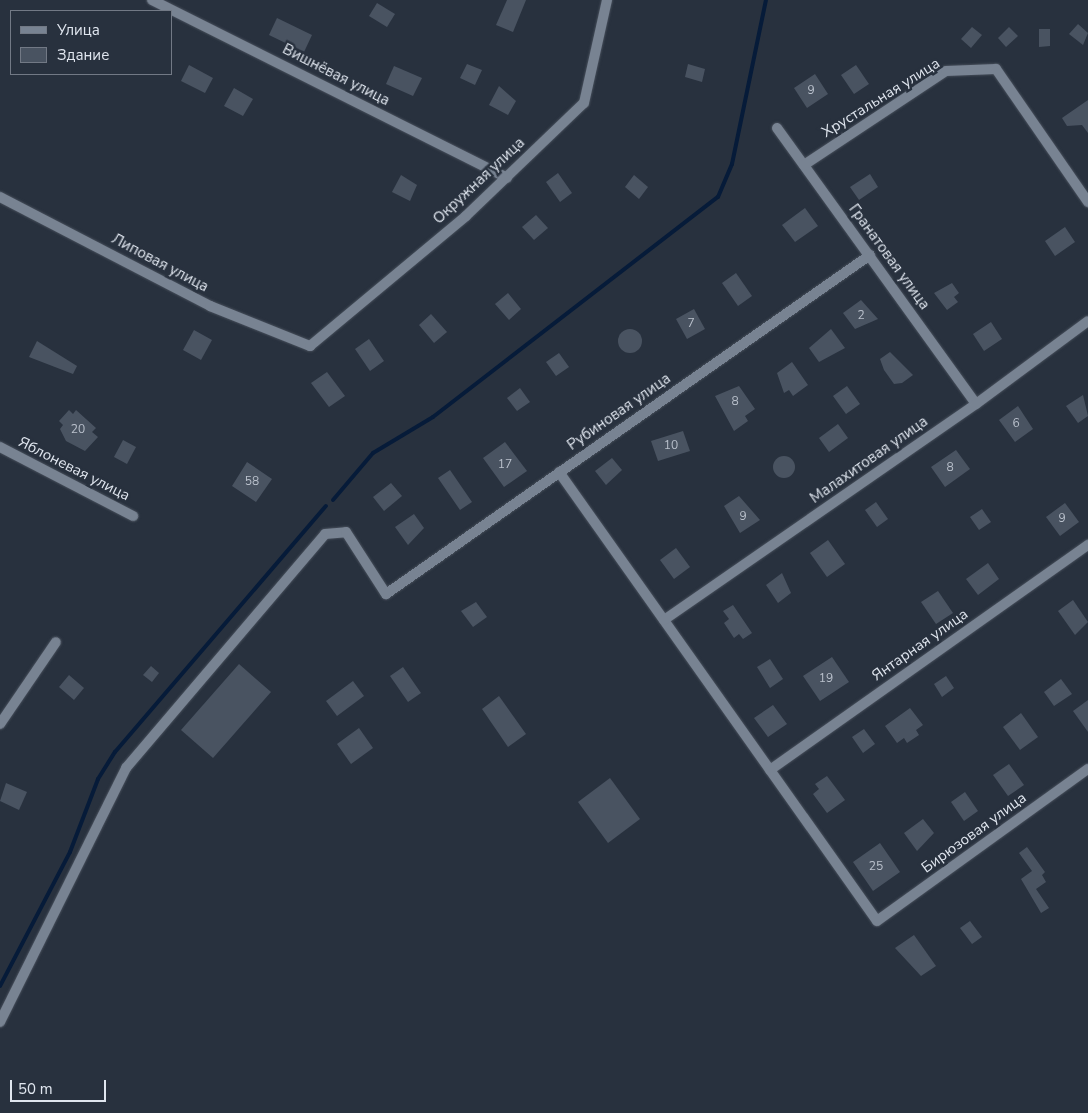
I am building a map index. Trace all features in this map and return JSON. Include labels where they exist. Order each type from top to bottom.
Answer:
[{"type":"street","name":"Вишнёвая улица","points":[[152,0],[172,10]]},
{"type":"street","name":"Окружная улица","points":[[310,346],[506,178],[584,103],[607,0]]},
{"type":"street","name":"Вишнёвая улица","points":[[172,10],[506,178]]},
{"type":"street","name":"Хрустальная улица","points":[[804,165],[946,71],[996,69],[1088,202]]},
{"type":"street","name":"Гранатовая улица","points":[[777,128],[976,404]]},
{"type":"street","name":"Липовая улица","points":[[0,197],[210,306],[310,346]]},
{"type":"street","name":"Рубиновая улица","points":[[0,1022],[126,768],[325,534],[346,532],[386,594],[870,255]]},
{"type":"street","name":"Малахитовая улица","points":[[664,620],[976,404],[1088,321]]},
{"type":"street","name":"Яблоневая улица","points":[[0,448],[133,516]]},
{"type":"street","points":[[559,472],[770,770]]},
{"type":"street","name":"Янтарная улица","points":[[770,770],[1088,545]]},
{"type":"street","points":[[0,724],[56,642]]},
{"type":"street","name":"Бирюзовая улица","points":[[770,770],[877,921],[1088,770]]},
{"type":"building","points":[[507,0],[526,0],[513,32],[496,25]]},
{"type":"building","points":[[377,3],[395,14],[387,27],[369,16]]},
{"type":"building","points":[[277,18],[312,35],[304,52],[269,35]]},
{"type":"building","points":[[1078,24],[1088,33],[1083,45],[1069,34]]},
{"type":"building","points":[[972,27],[982,35],[971,48],[961,39]]},
{"type":"building","points":[[1009,27],[1018,36],[1006,47],[998,38]]},
{"type":"building","points":[[1039,29],[1050,29],[1050,46],[1039,47]]},
{"type":"building","points":[[467,64],[482,70],[475,85],[460,78]]},
{"type":"building","points":[[688,64],[705,69],[702,82],[685,77]]},
{"type":"building","points":[[189,65],[213,78],[205,93],[181,81]]},
{"type":"building","points":[[856,65],[869,84],[854,94],[841,75]]},
{"type":"building","points":[[394,66],[422,78],[413,96],[386,84]]},
{"type":"building","points":[[815,74],[828,94],[807,108],[794,88]]},
{"type":"building","points":[[499,86],[516,101],[508,115],[489,105]]},
{"type":"building","points":[[234,88],[253,99],[243,116],[224,106]]},
{"type":"building","points":[[1088,100],[1088,133],[1082,125],[1067,126],[1062,118]]},
{"type":"building","points":[[558,173],[572,193],[560,202],[546,182]]},
{"type":"building","points":[[870,174],[878,187],[859,200],[850,187]]},
{"type":"building","points":[[401,175],[417,185],[410,201],[392,192]]},
{"type":"building","points":[[634,175],[648,187],[639,199],[625,187]]},
{"type":"building","points":[[805,208],[818,226],[795,242],[782,225]]},
{"type":"building","points":[[536,215],[548,228],[534,240],[522,227]]},
{"type":"building","points":[[1065,227],[1075,242],[1055,256],[1045,241]]},
{"type":"building","points":[[736,273],[752,296],[738,306],[722,283]]},
{"type":"building","points":[[952,283],[959,293],[954,297],[958,302],[947,310],[934,293]]},
{"type":"building","points":[[508,293],[521,309],[509,320],[495,304]]},
{"type":"building","points":[[861,300],[878,319],[855,329],[843,313]]},
{"type":"building","points":[[694,309],[705,329],[687,339],[676,319]]},
{"type":"building","points":[[431,314],[447,332],[434,343],[419,325]]},
{"type":"building","points":[[991,322],[1002,339],[984,351],[973,334]]},
{"type":"building","points":[[630,329],[638,333],[642,341],[638,349],[630,353],[622,349],[618,341],[622,333]]},
{"type":"building","points":[[831,329],[845,348],[819,362],[809,348]]},
{"type":"building","points":[[194,330],[212,340],[201,360],[183,350]]},
{"type":"building","points":[[369,339],[384,361],[370,371],[355,349]]},
{"type":"building","points":[[37,341],[77,366],[73,374],[29,357]]},
{"type":"building","points":[[890,352],[913,375],[902,383],[894,384],[884,370],[880,359]]},
{"type":"building","points":[[559,353],[569,367],[556,376],[546,362]]},
{"type":"building","points":[[792,362],[808,385],[793,396],[789,390],[784,393],[777,373]]},
{"type":"building","points":[[327,372],[345,396],[329,407],[311,383]]},
{"type":"building","points":[[739,386],[755,409],[745,416],[748,421],[734,431],[715,396]]},
{"type":"building","points":[[847,386],[860,404],[846,414],[833,396]]},
{"type":"building","points":[[520,388],[530,402],[517,411],[507,398]]},
{"type":"building","points":[[1083,395],[1088,416],[1078,423],[1066,406]]},
{"type":"building","points":[[1018,406],[1033,429],[1015,442],[999,420]]},
{"type":"building","points":[[69,410],[73,414],[76,410],[96,428],[92,432],[98,437],[85,451],[66,441],[60,429],[63,425],[59,421]]},
{"type":"building","points":[[838,424],[848,438],[829,452],[819,438]]},
{"type":"building","points":[[683,431],[690,451],[658,461],[651,441]]},
{"type":"building","points":[[123,440],[136,447],[127,464],[114,457]]},
{"type":"building","points":[[505,442],[527,471],[504,487],[483,458]]},
{"type":"building","points":[[956,450],[970,469],[945,487],[931,467]]},
{"type":"building","points":[[784,456],[792,459],[795,467],[792,475],[784,478],[776,475],[773,467],[776,459]]},
{"type":"building","points":[[612,458],[622,470],[606,485],[595,471]]},
{"type":"building","points":[[247,462],[272,479],[256,502],[232,486]]},
{"type":"building","points":[[450,470],[472,502],[460,510],[438,478]]},
{"type":"building","points":[[391,483],[402,496],[384,511],[373,497]]},
{"type":"building","points":[[739,496],[760,520],[740,533],[724,506]]},
{"type":"building","points":[[876,502],[888,519],[877,527],[865,510]]},
{"type":"building","points":[[1065,503],[1079,522],[1060,536],[1046,517]]},
{"type":"building","points":[[982,509],[991,522],[979,530],[970,517]]},
{"type":"building","points":[[414,514],[424,528],[408,545],[395,527]]},
{"type":"building","points":[[828,540],[845,564],[827,577],[810,553]]},
{"type":"building","points":[[676,548],[690,567],[674,579],[660,560]]},
{"type":"building","points":[[988,563],[999,579],[978,595],[966,579]]},
{"type":"building","points":[[782,573],[791,593],[778,603],[766,585]]},
{"type":"building","points":[[938,591],[953,613],[936,624],[921,602]]},
{"type":"building","points":[[1073,600],[1088,622],[1075,635],[1058,611]]},
{"type":"building","points":[[476,602],[487,617],[473,627],[461,611]]},
{"type":"building","points":[[733,605],[752,633],[743,639],[739,634],[734,638],[724,623],[729,619],[723,611]]},
{"type":"building","points":[[832,657],[849,682],[820,701],[803,676]]},
{"type":"building","points":[[770,659],[783,679],[770,688],[757,667]]},
{"type":"building","points":[[239,664],[271,692],[213,758],[181,730]]},
{"type":"building","points":[[151,666],[159,673],[152,682],[143,675]]},
{"type":"building","points":[[403,667],[421,693],[408,702],[390,676]]},
{"type":"building","points":[[69,675],[84,688],[74,700],[59,687]]},
{"type":"building","points":[[946,676],[954,688],[942,697],[934,684]]},
{"type":"building","points":[[1061,679],[1072,694],[1054,706],[1044,692]]},
{"type":"building","points":[[353,681],[364,696],[337,716],[326,701]]},
{"type":"building","points":[[499,696],[526,734],[508,747],[482,709]]},
{"type":"building","points":[[1088,700],[1088,732],[1073,711]]},
{"type":"building","points":[[773,705],[787,724],[768,737],[754,718]]},
{"type":"building","points":[[910,708],[923,725],[916,730],[919,735],[907,743],[904,738],[897,743],[885,726]]},
{"type":"building","points":[[1021,713],[1038,737],[1020,750],[1003,727]]},
{"type":"building","points":[[359,728],[373,748],[351,764],[337,744]]},
{"type":"building","points":[[864,729],[875,744],[863,753],[852,737]]},
{"type":"building","points":[[1009,764],[1024,785],[1008,796],[993,775]]},
{"type":"building","points":[[827,776],[845,800],[827,813],[813,794],[819,789],[815,784]]},
{"type":"building","points":[[610,778],[640,819],[608,843],[578,802]]},
{"type":"building","points":[[6,783],[27,792],[19,810],[0,801]]},
{"type":"building","points":[[965,792],[978,811],[964,821],[951,802]]},
{"type":"building","points":[[923,819],[934,833],[917,851],[904,833]]},
{"type":"building","points":[[880,843],[900,872],[873,891],[853,862]]},
{"type":"building","points":[[1027,847],[1045,872],[1042,875],[1046,882],[1036,889],[1049,908],[1041,913],[1021,879],[1032,871],[1019,853]]},
{"type":"building","points":[[970,921],[982,937],[972,944],[960,928]]},
{"type":"building","points":[[914,935],[936,966],[921,976],[895,948]]},
{"type":"waterway","points":[[333,500],[373,453],[433,417],[718,197],[732,164],[766,0]]},
{"type":"waterway","points":[[0,986],[70,852],[98,779],[115,752],[326,506]]}]
